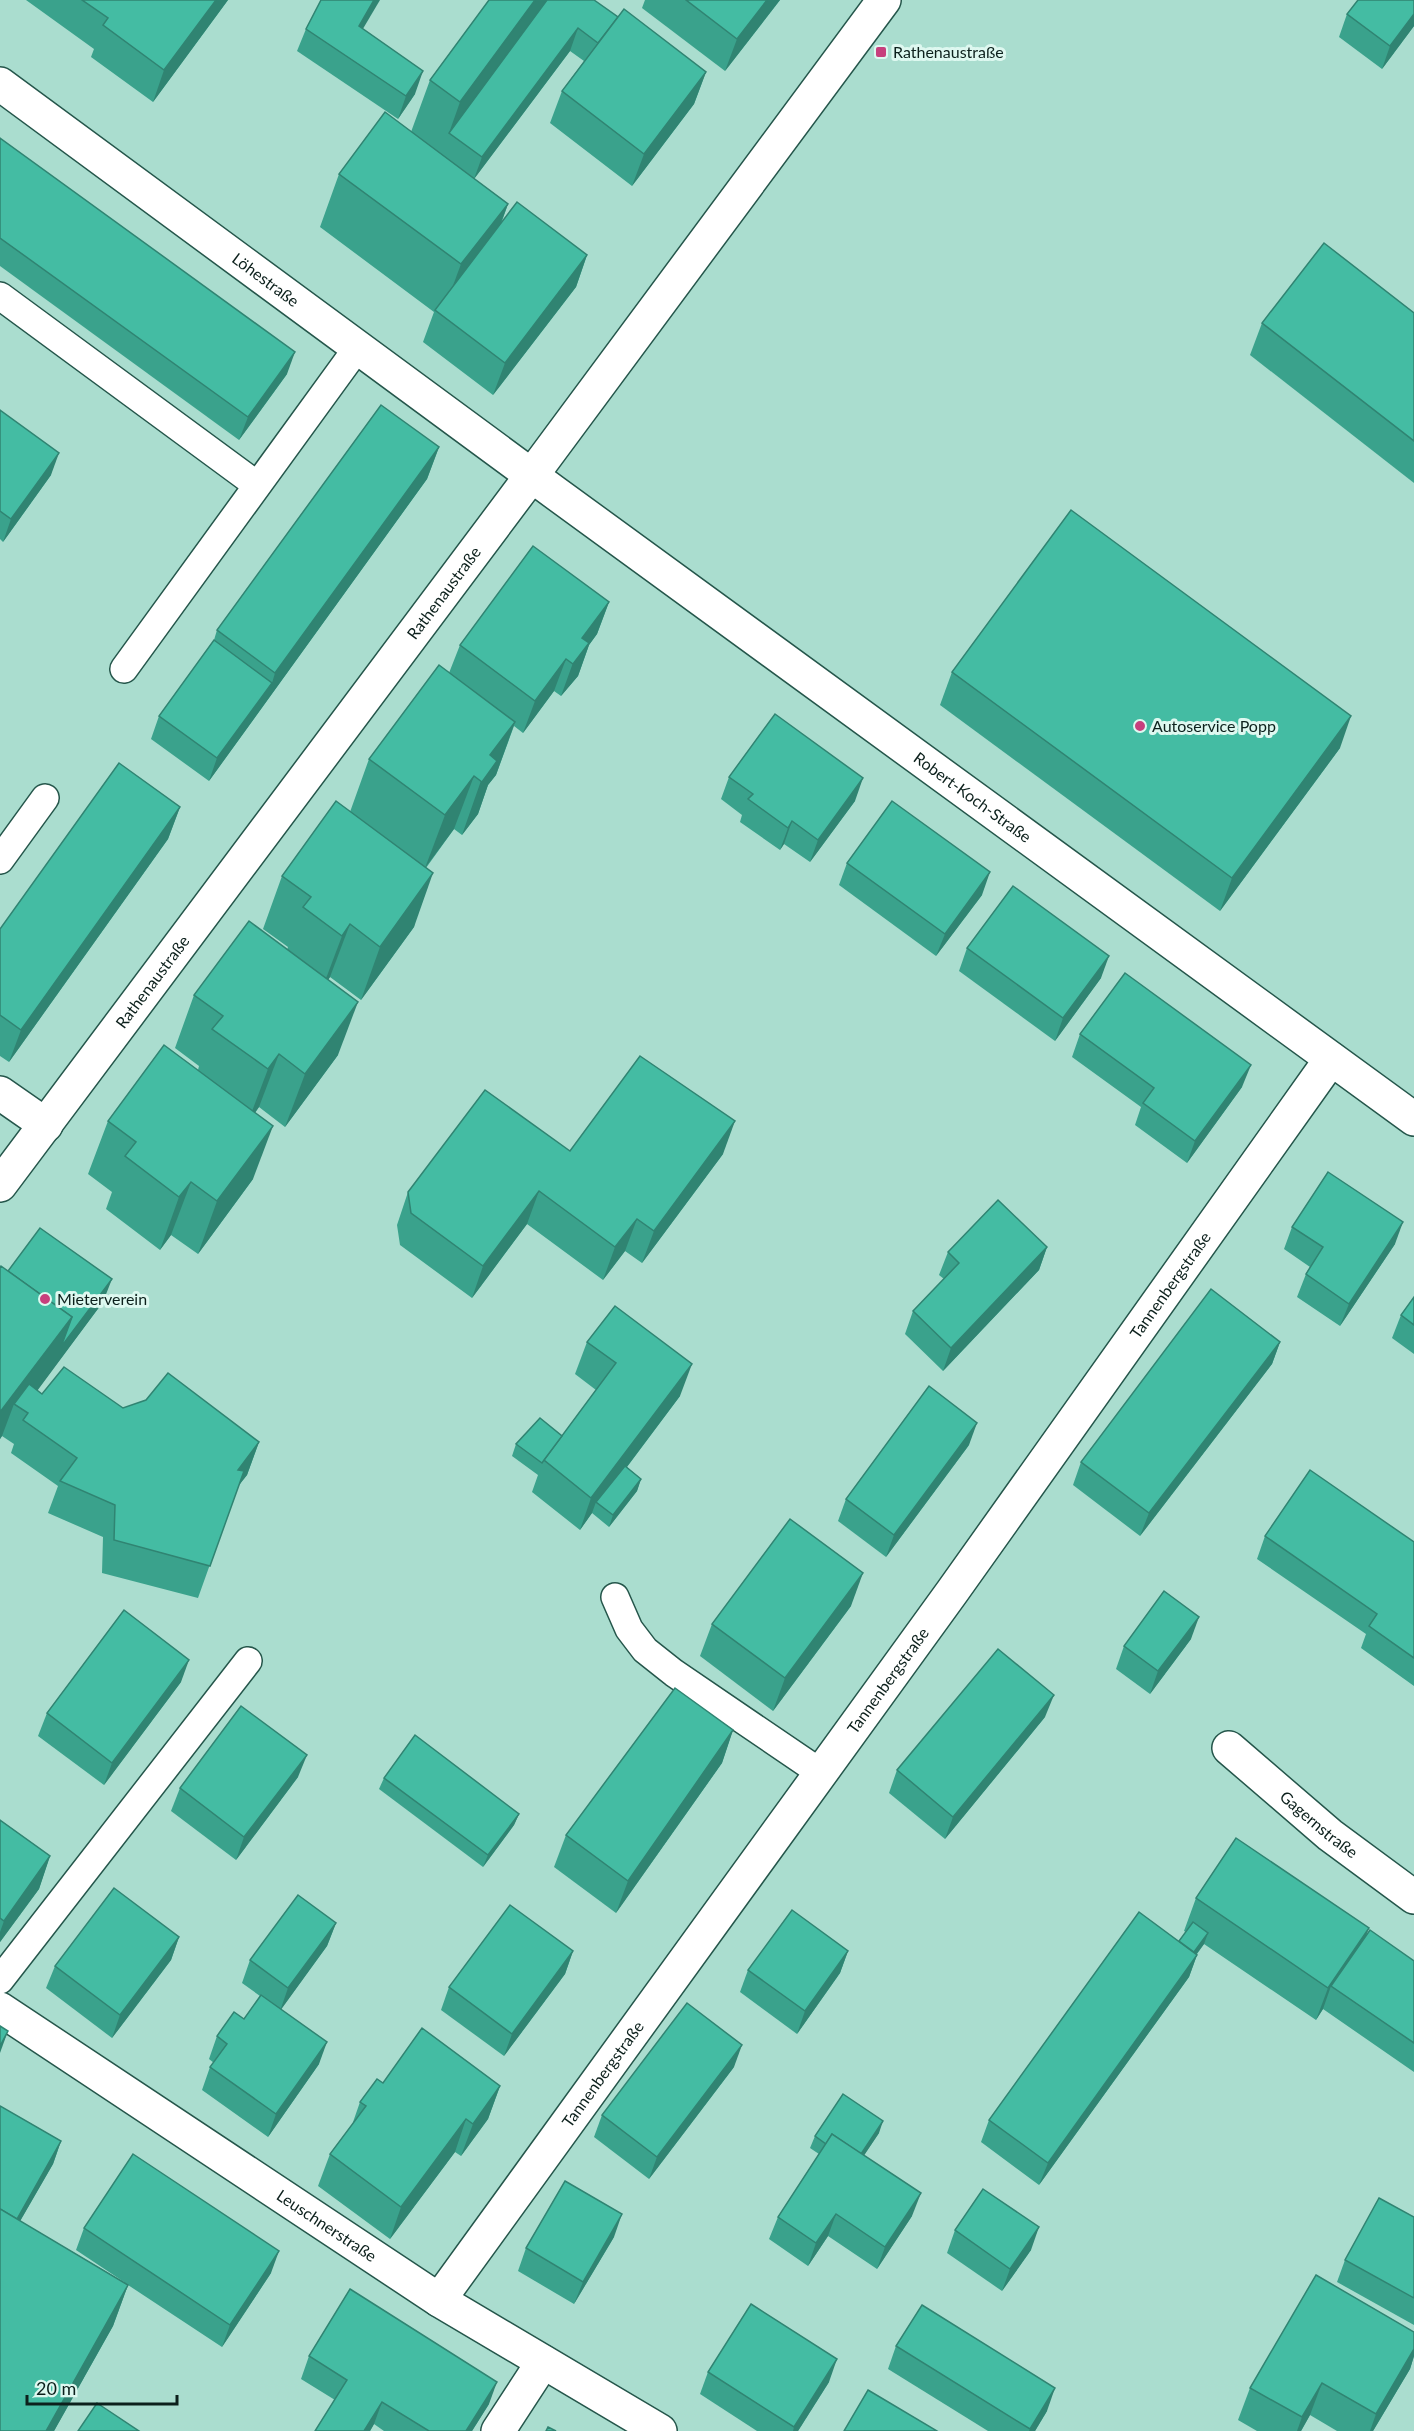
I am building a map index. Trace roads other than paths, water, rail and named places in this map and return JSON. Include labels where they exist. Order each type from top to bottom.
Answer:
[{"type":"street","name":"Rathenaustraße","points":[[0,1185],[532,476],[884,0]]},
{"type":"street","name":"Löhestraße","points":[[0,84],[532,476]]},
{"type":"street","name":"Robert-Koch-Straße","points":[[532,476],[1414,1119]]},
{"type":"street","name":"Tannenbergstraße","points":[[440,2300],[821,1773],[1331,1059]]},
{"type":"street","points":[[0,1093],[46,1125]]},
{"type":"street","name":"Gagernstraße","points":[[1229,1748],[1330,1835],[1414,1897]]},
{"type":"street","name":"Leuschnerstraße","points":[[0,2008],[440,2300],[660,2431]]},
{"type":"street","points":[[498,2431],[543,2362]]},
{"type":"lane","points":[[0,296],[257,485]]},
{"type":"lane","points":[[124,669],[358,347]]},
{"type":"lane","points":[[0,860],[45,798]]},
{"type":"lane","points":[[615,1597],[629,1629],[645,1650],[674,1673],[821,1773]]},
{"type":"lane","points":[[0,1980],[248,1661]]},
{"type":"place","name":"Rathenaustraße","points":[[881,52]]},
{"type":"place","name":"Autoservice Popp","points":[[1140,726]]},
{"type":"place","name":"Mieterverein","points":[[45,1299]]}]
